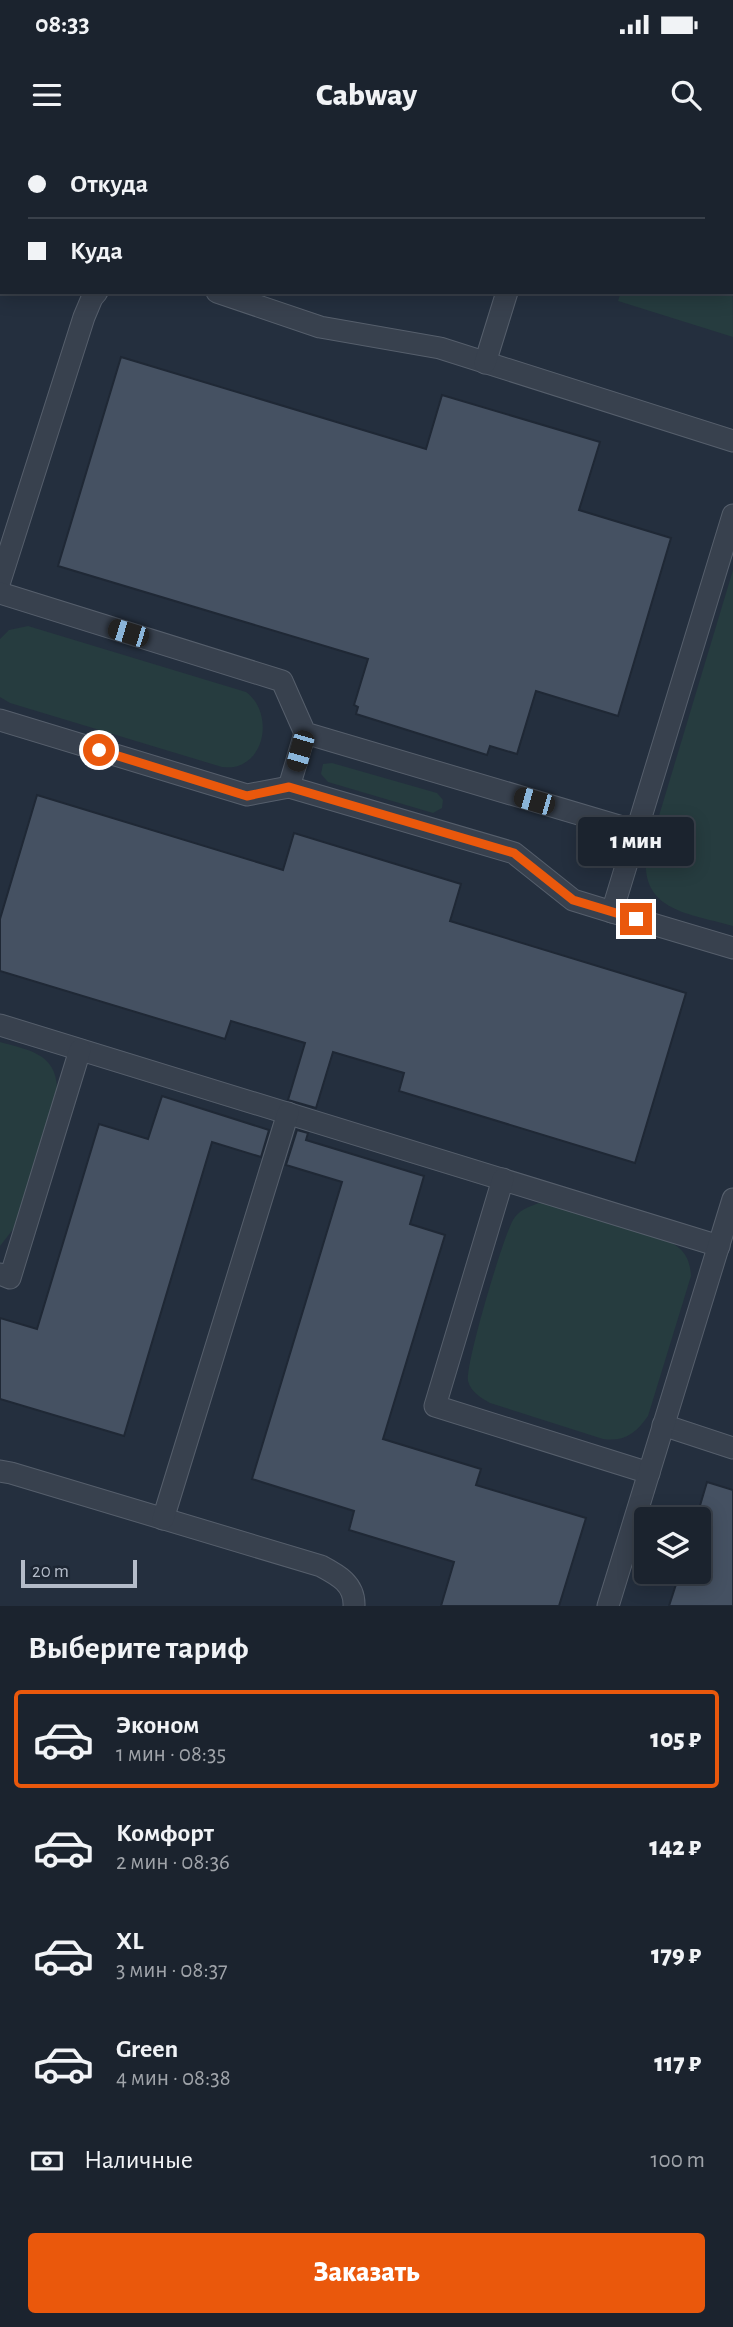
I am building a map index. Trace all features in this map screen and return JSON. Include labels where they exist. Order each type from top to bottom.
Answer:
[{"type":"lane","points":[[0,581],[84,317],[95,294]]},
{"type":"lane","points":[[222,294],[320,327],[440,348],[733,441]]},
{"type":"lane","points":[[485,363],[506,294]]},
{"type":"lane","points":[[612,912],[733,515]]},
{"type":"lane","points":[[0,593],[282,681],[305,733],[289,787]]},
{"type":"lane","points":[[0,720],[247,796],[289,787],[514,853],[573,900],[733,948]]},
{"type":"lane","points":[[305,733],[636,831]]},
{"type":"lane","points":[[0,1025],[719,1246]]},
{"type":"lane","points":[[0,1274],[10,1278],[80,1050]]},
{"type":"lane","points":[[163,1519],[288,1113]]},
{"type":"lane","points":[[503,1179],[435,1406],[649,1473]]},
{"type":"lane","points":[[608,1606],[733,1199]]},
{"type":"lane","points":[[663,1425],[733,1448]]},
{"type":"lane","points":[[0,1471],[321,1566],[348,1584],[354,1606]]},
{"type":"green space","points":[[620,294],[733,294],[733,337],[618,301]]},
{"type":"green space","points":[[733,570],[733,926],[687,914],[661,900],[652,890],[647,877],[646,859]]},
{"type":"green space","points":[[28,626],[246,692],[254,700],[262,720],[263,731],[256,752],[238,766],[222,767],[10,703],[0,697],[0,639],[9,630]]},
{"type":"green space","points":[[332,763],[437,793],[443,800],[442,808],[433,813],[328,782],[321,774],[323,764]]},
{"type":"green space","points":[[0,1042],[30,1051],[46,1060],[52,1067],[57,1088],[14,1228],[0,1246]]},
{"type":"green space","points":[[539,1203],[550,1204],[666,1240],[681,1250],[689,1263],[691,1276],[648,1416],[634,1432],[624,1438],[603,1439],[490,1403],[469,1385],[469,1370],[478,1328],[508,1231],[518,1214]]},
{"type":"building","points":[[121,357],[426,449],[442,395],[600,442],[579,510],[671,538],[618,716],[536,691],[517,754],[490,746],[487,755],[356,714],[358,707],[354,705],[368,659],[58,566]]},
{"type":"building","points":[[37,795],[283,870],[294,833],[461,884],[450,921],[686,993],[635,1163],[399,1091],[404,1073],[333,1052],[316,1108],[288,1100],[305,1043],[231,1021],[225,1039],[0,971],[0,919]]},
{"type":"building","points":[[162,1096],[269,1130],[261,1157],[212,1142],[124,1436],[0,1399],[0,1318],[37,1329],[99,1124],[148,1139]]},
{"type":"building","points":[[297,1130],[308,1133],[306,1140],[424,1176],[410,1224],[445,1235],[383,1439],[481,1469],[476,1485],[586,1518],[559,1606],[441,1606],[454,1562],[349,1530],[354,1511],[252,1479],[342,1182],[286,1165]]},
{"type":"building","points":[[707,1482],[733,1490],[733,1606],[669,1606],[676,1584],[711,1584],[711,1507],[700,1507]]},
{"type":"route","points":[[99,750],[247,796],[289,787],[514,853],[573,900],[636,919]]}]
